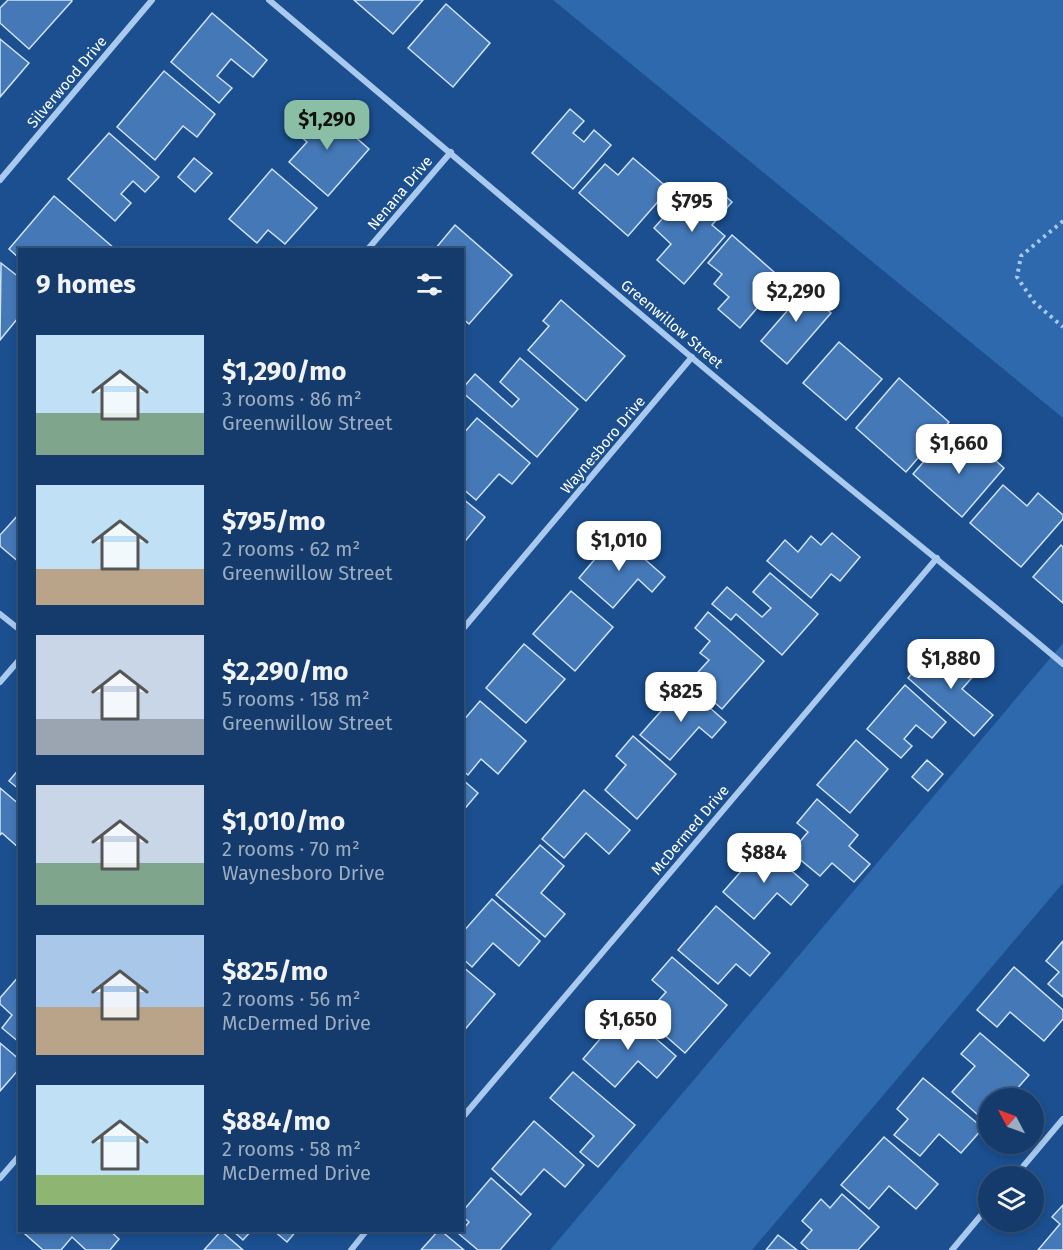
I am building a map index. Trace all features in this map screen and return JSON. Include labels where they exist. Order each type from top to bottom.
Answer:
[{"type":"street","name":"Silverwood Drive","points":[[0,180],[152,0]]},
{"type":"street","name":"Greenwillow Street","points":[[269,0],[692,357],[1063,664]]},
{"type":"street","name":"Nenana Drive","points":[[369,248],[451,152]]},
{"type":"street","name":"Waynesboro Drive","points":[[464,628],[692,357]]},
{"type":"street","name":"McDermed Drive","points":[[464,1116],[937,558]]},
{"type":"street","points":[[0,614],[18,628]]},
{"type":"street","points":[[0,682],[18,661]]},
{"type":"street","points":[[1023,1166],[1063,1119]]},
{"type":"street","points":[[0,1178],[18,1157]]},
{"type":"street","points":[[952,1250],[978,1219]]},
{"type":"street","points":[[351,1250],[366,1232]]},
{"type":"path","points":[[1063,221],[1021,256],[1017,277],[1034,302],[1063,327]]},
{"type":"shaded area","points":[[553,0],[1063,0],[1063,418]]},
{"type":"shaded area","points":[[1063,643],[1063,883],[752,1250],[550,1250]]},
{"type":"building","points":[[8,0],[72,1],[29,49],[0,23],[0,8]]},
{"type":"building","points":[[354,0],[423,0],[393,34]]},
{"type":"building","points":[[446,4],[490,43],[453,87],[408,48]]},
{"type":"building","points":[[212,13],[267,60],[253,77],[231,59],[217,76],[232,88],[219,103],[171,62]]},
{"type":"building","points":[[0,39],[29,63],[0,97]]},
{"type":"building","points":[[164,71],[215,114],[197,137],[183,126],[155,160],[117,127]]},
{"type":"building","points":[[320,106],[369,149],[328,196],[289,162],[307,142],[297,133]]},
{"type":"building","points":[[570,109],[584,121],[573,133],[584,142],[594,130],[611,145],[573,189],[532,153]]},
{"type":"building","points":[[109,133],[159,177],[145,192],[133,181],[121,194],[131,203],[115,221],[68,179]]},
{"type":"building","points":[[194,158],[212,173],[195,192],[178,177]]},
{"type":"building","points":[[633,158],[669,189],[628,236],[579,193],[605,164],[618,175]]},
{"type":"building","points":[[272,169],[317,208],[285,244],[268,230],[257,243],[229,219]]},
{"type":"building","points":[[712,184],[732,202],[712,225],[725,236],[684,284],[657,260],[671,244],[654,228],[680,199],[691,208]]},
{"type":"building","points":[[54,196],[114,248],[18,248],[18,257],[9,249]]},
{"type":"building","points":[[455,225],[512,275],[469,324],[464,320],[464,248],[436,248]]},
{"type":"building","points":[[732,235],[782,279],[740,328],[718,309],[729,297],[714,284],[722,274],[708,263]]},
{"type":"building","points":[[1,263],[18,276],[18,318],[0,340]]},
{"type":"building","points":[[793,279],[831,313],[787,364],[761,341],[794,303],[782,292]]},
{"type":"building","points":[[561,300],[625,356],[586,401],[528,350],[549,326],[543,321]]},
{"type":"building","points":[[839,342],[882,379],[846,420],[803,383]]},
{"type":"building","points":[[520,358],[578,409],[537,457],[464,394],[464,387],[475,374],[512,407],[519,399],[500,382]]},
{"type":"building","points":[[899,378],[949,422],[906,472],[856,428]]},
{"type":"building","points":[[477,418],[530,463],[512,484],[499,474],[476,500],[464,490],[464,433]]},
{"type":"building","points":[[969,437],[1004,468],[962,517],[913,474],[940,443],[953,455]]},
{"type":"building","points":[[1003,485],[1027,506],[1038,493],[1063,515],[1063,519],[1021,567],[970,523]]},
{"type":"building","points":[[464,500],[485,517],[464,543]]},
{"type":"building","points":[[18,515],[18,561],[0,546],[0,535]]},
{"type":"building","points":[[832,533],[860,557],[840,581],[831,574],[811,598],[767,561],[785,540],[798,552],[811,536],[821,545]]},
{"type":"building","points":[[616,534],[665,577],[652,592],[638,579],[613,608],[579,578]]},
{"type":"building","points":[[1061,545],[1063,547],[1063,603],[1033,577]]},
{"type":"building","points":[[770,573],[818,614],[782,655],[736,614],[731,620],[712,604],[727,587],[762,617],[771,608],[753,592]]},
{"type":"building","points":[[571,591],[613,627],[575,671],[533,634]]},
{"type":"building","points":[[708,612],[764,661],[722,709],[690,681],[709,660],[700,653],[710,641],[695,628]]},
{"type":"building","points":[[524,644],[565,679],[526,723],[486,688]]},
{"type":"building","points":[[946,648],[975,674],[962,689],[993,715],[974,736],[908,678],[926,657],[933,663]]},
{"type":"building","points":[[684,685],[726,722],[712,738],[699,727],[670,760],[640,735]]},
{"type":"building","points":[[905,685],[946,722],[932,738],[916,725],[904,739],[912,746],[901,758],[867,729]]},
{"type":"building","points":[[480,701],[526,741],[498,774],[481,759],[468,775],[464,772],[464,720]]},
{"type":"building","points":[[633,736],[676,774],[637,819],[605,790],[626,765],[616,756]]},
{"type":"building","points":[[856,740],[888,769],[850,813],[817,785]]},
{"type":"building","points":[[927,760],[943,774],[928,791],[912,777]]},
{"type":"building","points":[[18,770],[18,788],[9,781]]},
{"type":"building","points":[[464,781],[478,793],[464,810]]},
{"type":"building","points":[[0,788],[18,803],[18,847],[2,833],[0,835]]},
{"type":"building","points":[[584,790],[630,830],[609,854],[586,833],[564,858],[542,839]]},
{"type":"building","points":[[817,799],[858,835],[849,846],[870,864],[854,882],[832,863],[820,876],[791,852],[808,832],[797,823]]},
{"type":"building","points":[[540,845],[564,866],[541,893],[565,914],[545,937],[496,895]]},
{"type":"building","points":[[763,846],[808,885],[791,905],[777,893],[754,919],[723,892]]},
{"type":"building","points":[[492,899],[540,941],[519,966],[493,943],[472,967],[464,960],[464,931]]},
{"type":"building","points":[[716,906],[770,953],[750,976],[736,964],[718,984],[678,950]]},
{"type":"building","points":[[1063,941],[1063,997],[1048,984],[1059,972],[1046,961]]},
{"type":"building","points":[[672,957],[727,1005],[685,1053],[644,1017],[666,992],[652,980]]},
{"type":"building","points":[[1014,967],[1063,1010],[1063,1019],[1044,1041],[1010,1012],[997,1027],[977,1010]]},
{"type":"building","points":[[464,968],[495,994],[464,1031]]},
{"type":"building","points":[[18,977],[18,1041],[2,1028],[12,1015],[0,1004],[0,998]]},
{"type":"building","points":[[624,1011],[676,1056],[657,1078],[638,1061],[615,1087],[583,1059]]},
{"type":"building","points":[[980,1033],[1029,1075],[1018,1088],[978,1088],[978,1115],[952,1092],[975,1066],[961,1054]]},
{"type":"building","points":[[0,1043],[18,1058],[18,1070],[0,1091]]},
{"type":"building","points":[[573,1072],[635,1125],[598,1167],[580,1152],[594,1136],[550,1098]]},
{"type":"building","points":[[923,1078],[978,1124],[978,1134],[961,1153],[939,1134],[920,1156],[894,1135],[908,1119],[897,1109]]},
{"type":"building","points":[[534,1121],[584,1165],[565,1187],[544,1169],[521,1195],[492,1169]]},
{"type":"building","points":[[884,1137],[938,1184],[916,1209],[889,1186],[869,1209],[841,1185]]},
{"type":"building","points":[[491,1178],[531,1214],[500,1250],[478,1250],[459,1234],[464,1232],[469,1222],[464,1218],[464,1210]]},
{"type":"building","points":[[842,1194],[879,1227],[858,1250],[809,1250],[801,1243],[812,1230],[802,1221],[821,1199],[830,1208]]},
{"type":"building","points":[[1063,1205],[1063,1250],[1038,1250],[1060,1224],[1052,1217]]},
{"type":"building","points":[[111,1232],[119,1239],[110,1250],[86,1250],[72,1237],[61,1250],[43,1250],[24,1233]]},
{"type":"building","points":[[222,1232],[243,1250],[204,1250]]},
{"type":"building","points":[[234,1232],[250,1232],[243,1240]]},
{"type":"building","points":[[275,1232],[295,1232],[287,1242]]},
{"type":"building","points":[[437,1232],[442,1232],[464,1250],[421,1250]]},
{"type":"building","points":[[778,1235],[797,1250],[766,1250]]}]
